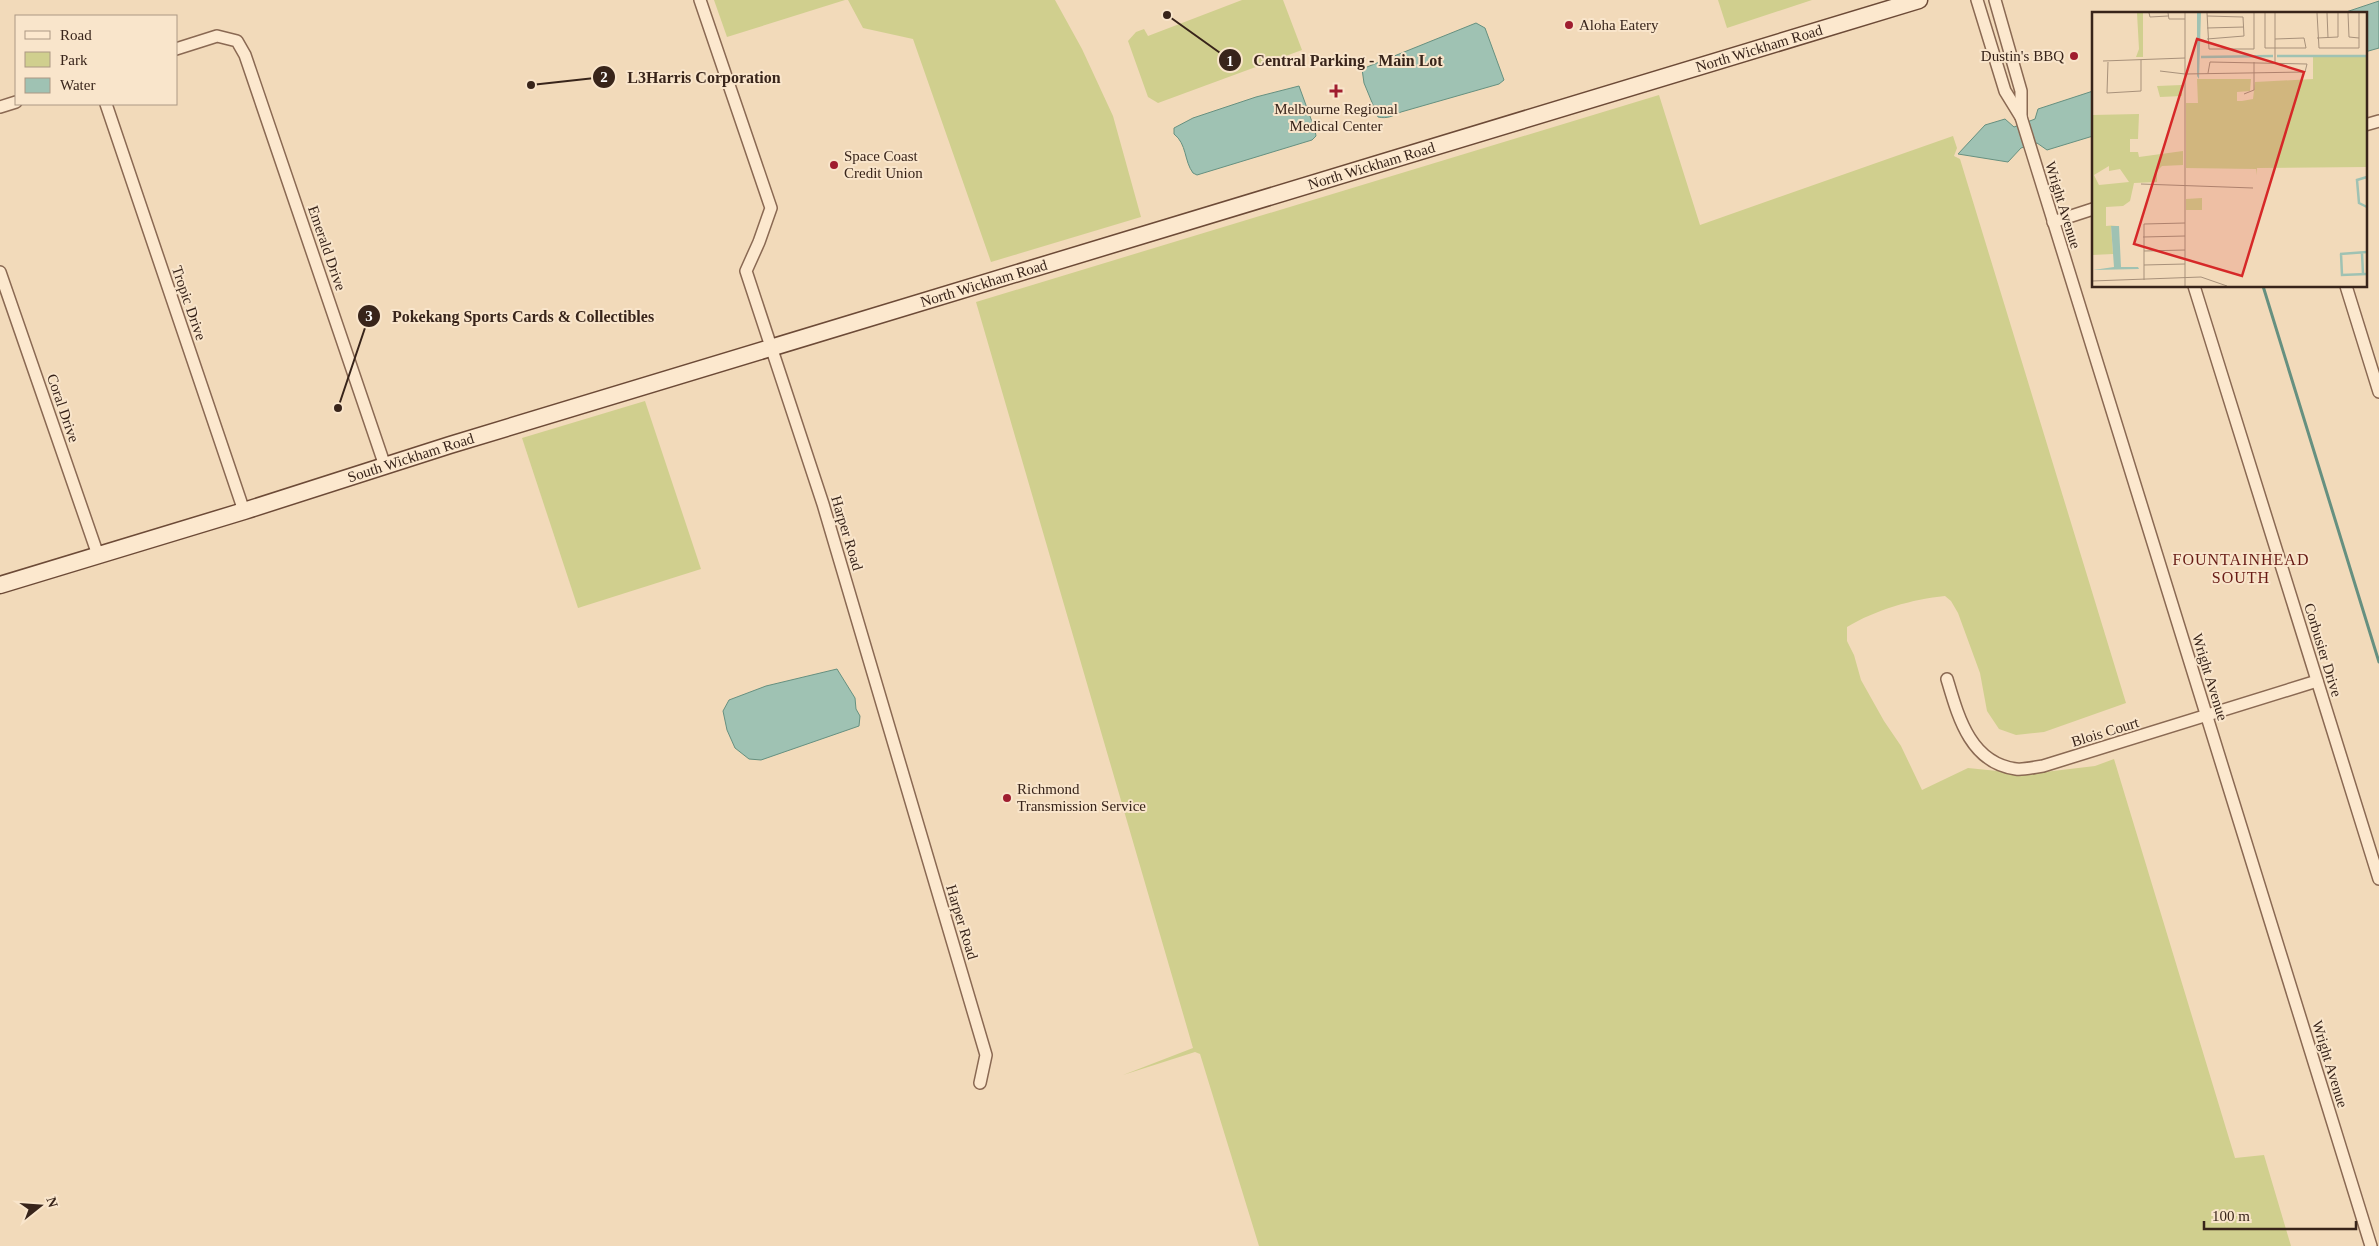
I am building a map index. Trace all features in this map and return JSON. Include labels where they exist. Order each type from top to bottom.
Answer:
[{"type":"main road","name":"North Wickham Road","points":[[823,333],[1919,0]]},
{"type":"main road","name":"South Wickham Road","points":[[0,585],[823,333]]},
{"type":"street","name":"Harper Road","points":[[700,0],[771,208],[746,271],[823,504],[986,1055],[980,1083]]},
{"type":"street","name":"Wright Avenue","points":[[1977,0],[2005,91],[2021,117],[2371,1246]]},
{"type":"street","name":"Wright Avenue","points":[[1995,0],[2021,91],[2021,117]]},
{"type":"street","name":"Emerald Drive","points":[[178,48],[217,36],[237,41],[245,55],[385,466]]},
{"type":"street","points":[[0,107],[15,102]]},
{"type":"street","name":"Tropic Drive","points":[[106,105],[244,511]]},
{"type":"street","points":[[2366,125],[2379,121]]},
{"type":"street","points":[[2053,222],[2092,209]]},
{"type":"street","name":"Coral Drive","points":[[0,272],[98,555]]},
{"type":"street","name":"Corbusier Drive","points":[[2195,288],[2379,878]]},
{"type":"street","points":[[2347,288],[2379,392]]},
{"type":"street","name":"Blois Court","points":[[1947,679],[1960,722],[1977,750],[1996,763],[2016,769],[2043,766],[2317,682]]},
{"type":"green space","points":[[714,0],[845,0],[727,37]]},
{"type":"green space","points":[[848,0],[1055,0],[1082,49],[1113,116],[1141,217],[991,262],[913,39],[863,28]]},
{"type":"green space","points":[[1242,0],[1283,0],[1302,50],[1158,103],[1148,97],[1128,41],[1136,32],[1144,29],[1148,36]]},
{"type":"green space","points":[[1718,0],[1812,0],[1727,28]]},
{"type":"green space","points":[[1659,95],[1700,225],[1953,136],[1957,148],[1954,156],[1960,159],[2126,703],[2044,732],[2016,735],[1999,729],[1987,711],[1980,673],[1958,613],[1951,601],[1945,596],[1907,603],[1870,615],[1847,627],[1847,641],[1854,655],[1861,680],[1884,721],[1901,746],[1922,790],[1968,768],[2027,774],[2095,766],[2114,759],[2235,1158],[2264,1155],[2291,1246],[1259,1246],[1200,1054],[1195,1052],[1123,1075],[1193,1048],[976,302]]},
{"type":"green space","points":[[645,401],[701,569],[578,608],[522,438]]},
{"type":"water","points":[[2379,1],[2379,48],[2366,52],[2366,12],[2346,12]]},
{"type":"water","points":[[1476,23],[1485,28],[1504,80],[1499,84],[1401,112],[1390,117],[1378,117],[1364,83],[1362,69]]},
{"type":"water","points":[[1299,86],[1315,130],[1316,136],[1312,140],[1197,175],[1193,173],[1181,143],[1174,134],[1174,128],[1193,118],[1256,97]]},
{"type":"water","points":[[2092,91],[2092,136],[2047,150],[2037,143],[2021,148],[2008,162],[1958,154],[1985,125],[2005,119],[2014,127],[2035,119],[2038,109]]},
{"type":"water","points":[[837,669],[855,698],[856,709],[860,716],[859,726],[761,760],[749,759],[735,748],[727,730],[723,711],[729,700],[766,686]]},
{"type":"waterway","points":[[2264,288],[2379,662]]},
{"type":"place","name":"Central Parking - Main Lot","points":[[1167,15]]},
{"type":"place","name":"Aloha Eatery","points":[[1569,25]]},
{"type":"place","name":"Dustin's BBQ","points":[[2074,56]]},
{"type":"place","name":"L3Harris Corporation","points":[[531,85]]},
{"type":"place","name":"Melbourne Regional Medical Center","points":[[1336,91]]},
{"type":"place","name":"Space Coast Credit Union","points":[[834,165]]},
{"type":"place","name":"Pokekang Sports Cards & Collectibles","points":[[338,408]]},
{"type":"place","name":"Richmond Transmission Service","points":[[1007,798]]},
{"type":"district","name":"FOUNTAINHEAD SOUTH","points":[[2241,568]]}]
